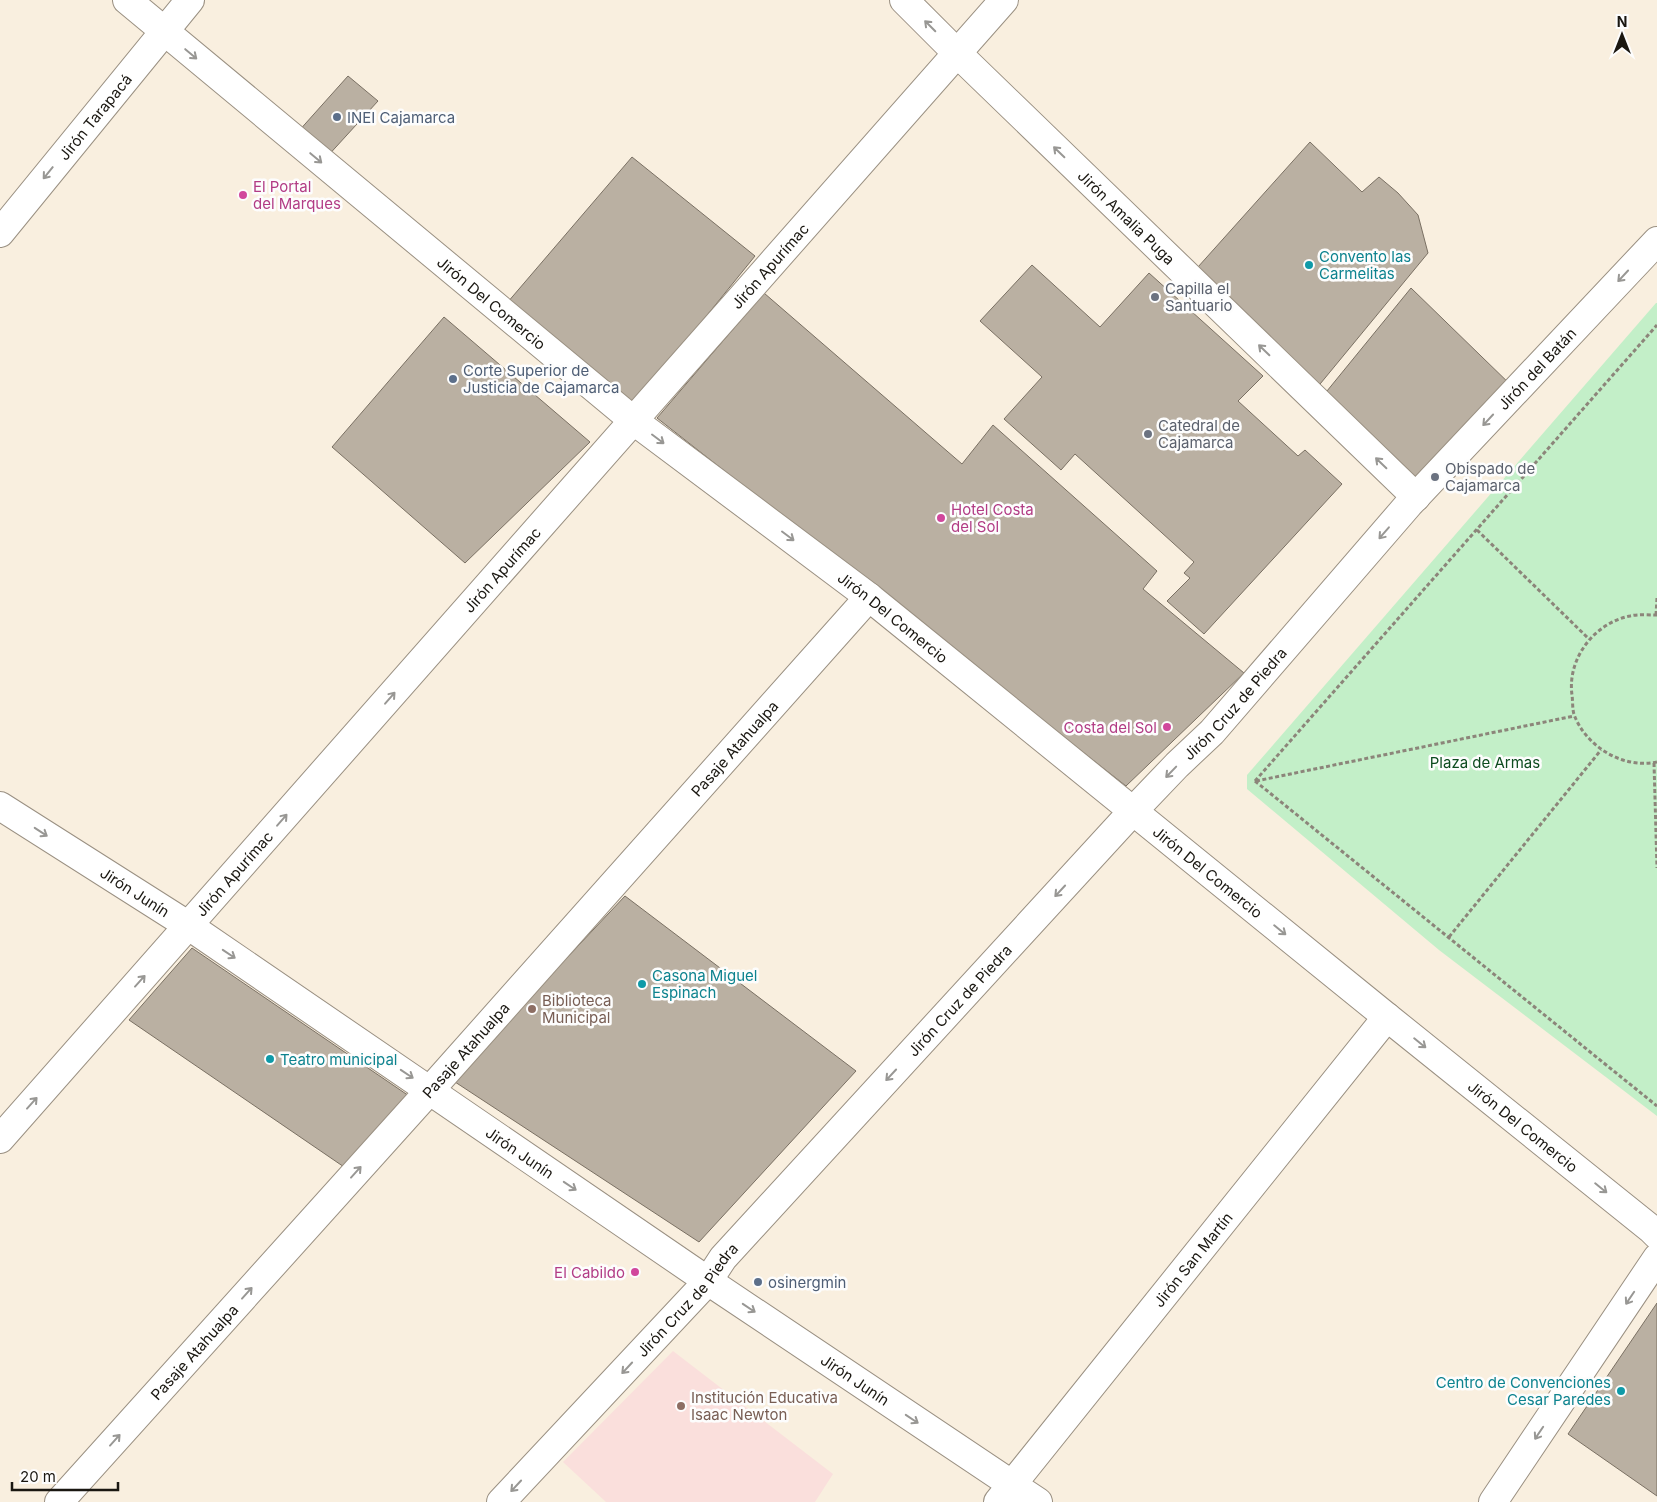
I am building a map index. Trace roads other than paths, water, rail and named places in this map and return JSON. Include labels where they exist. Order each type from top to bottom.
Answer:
[{"type":"street","name":"Jirón Del Comercio","points":[[127,0],[634,421],[868,597],[1657,1235]]},
{"type":"street","name":"Jirón Tarapacá","points":[[0,233],[190,0]]},
{"type":"street","name":"Jirón Amalia Puga","points":[[904,0],[1416,497]]},
{"type":"street","name":"Jirón Apurímac","points":[[0,1139],[1004,0]]},
{"type":"street","name":"Jirón del Batán","points":[[1416,497],[1657,241]]},
{"type":"street","name":"Jirón Cruz de Piedra","points":[[501,1502],[708,1281],[723,1258],[1133,811],[1212,732],[1416,497]]},
{"type":"street","name":"Pasaje Atahualpa","points":[[59,1502],[430,1090],[868,597]]},
{"type":"street","name":"Jirón Junín","points":[[0,806],[188,926],[430,1090],[708,1281],[1004,1494],[1038,1502]]},
{"type":"street","name":"Jirón San Martín","points":[[1004,1494],[1387,1017]]},
{"type":"street","points":[[1492,1502],[1657,1258]]},
{"type":"place","name":"INEI Cajamarca","points":[[337,117]]},
{"type":"place","name":"El Portal del Marques","points":[[243,195]]},
{"type":"place","name":"Convento las Carmelitas","points":[[1309,265]]},
{"type":"place","name":"Capilla el Santuario","points":[[1155,297]]},
{"type":"place","name":"Corte Superior de Justicia de Cajamarca","points":[[453,379]]},
{"type":"place","name":"Catedral de Cajamarca","points":[[1148,434]]},
{"type":"place","name":"Obispado de Cajamarca","points":[[1435,477]]},
{"type":"place","name":"Hotel Costa del Sol","points":[[941,518]]},
{"type":"place","name":"Costa del Sol","points":[[1167,727]]},
{"type":"place","name":"Casona Miguel Espinach","points":[[642,984]]},
{"type":"place","name":"Biblioteca Municipal","points":[[532,1009]]},
{"type":"place","name":"Teatro municipal","points":[[270,1059]]},
{"type":"place","name":"El Cabildo","points":[[635,1272]]},
{"type":"place","name":"osinergmin","points":[[758,1282]]},
{"type":"place","name":"Centro de Convenciones Cesar Paredes","points":[[1621,1391]]},
{"type":"place","name":"Institución Educativa Isaac Newton","points":[[681,1406]]},
{"type":"park label","name":"Plaza de Armas","points":[[1485,762]]}]
